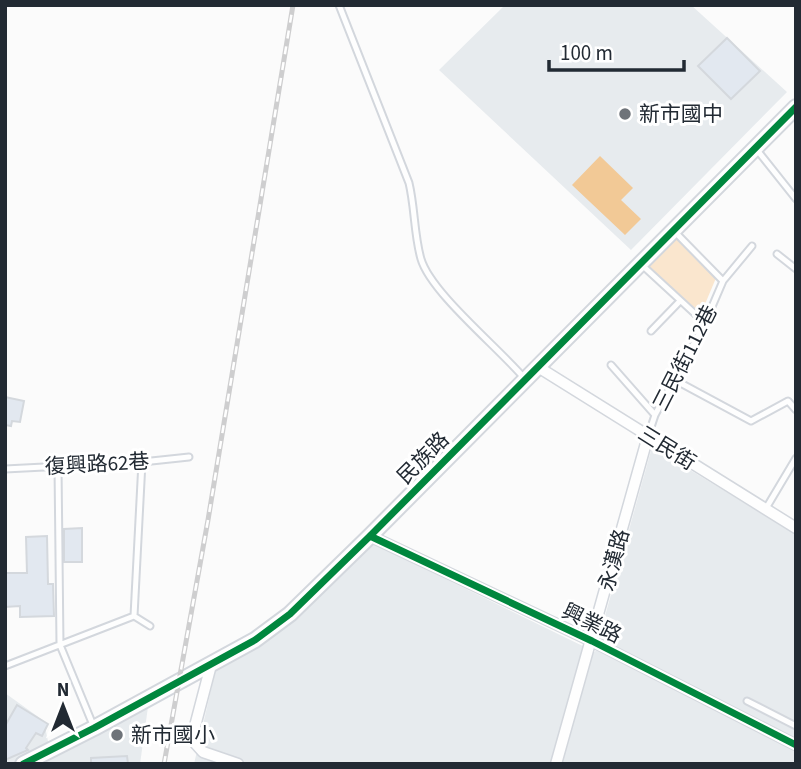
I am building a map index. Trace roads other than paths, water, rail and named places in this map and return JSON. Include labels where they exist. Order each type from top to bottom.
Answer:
[{"type":"street","name":"民族路","points":[[23,764],[211,665],[255,640],[290,614],[796,107]]},
{"type":"street","name":"三民街","points":[[538,367],[796,528]]},
{"type":"street","name":"永漢路","points":[[556,764],[648,436]]},
{"type":"street","name":"興業路","points":[[370,536],[592,641],[796,744]]},
{"type":"street","points":[[211,665],[194,730],[194,743],[203,752],[238,764]]},
{"type":"lane","points":[[339,5],[409,184],[415,206],[422,262],[447,297],[526,379]]},
{"type":"lane","points":[[755,148],[796,199]]},
{"type":"lane","points":[[674,231],[723,281]]},
{"type":"lane","name":"三民街112巷","points":[[648,436],[655,415],[705,323],[723,281],[752,246]]},
{"type":"lane","points":[[777,254],[796,269]]},
{"type":"lane","points":[[641,264],[705,323]]},
{"type":"lane","points":[[651,331],[680,301]]},
{"type":"lane","points":[[611,365],[655,415]]},
{"type":"lane","points":[[673,379],[751,421],[788,401],[796,410]]},
{"type":"lane","name":"復興路62巷","points":[[5,469],[189,457]]},
{"type":"lane","points":[[765,510],[796,458]]},
{"type":"lane","points":[[134,616],[142,462]]},
{"type":"lane","points":[[58,466],[60,645],[94,728]]},
{"type":"lane","points":[[134,616],[150,626]]},
{"type":"lane","points":[[5,666],[134,616]]},
{"type":"lane","points":[[747,701],[796,726]]},
{"type":"railway","points":[[164,764],[208,520],[293,5]]},
{"type":"place","name":"新市國中","points":[[625,114]]},
{"type":"place","name":"新市國小","points":[[117,735]]}]
